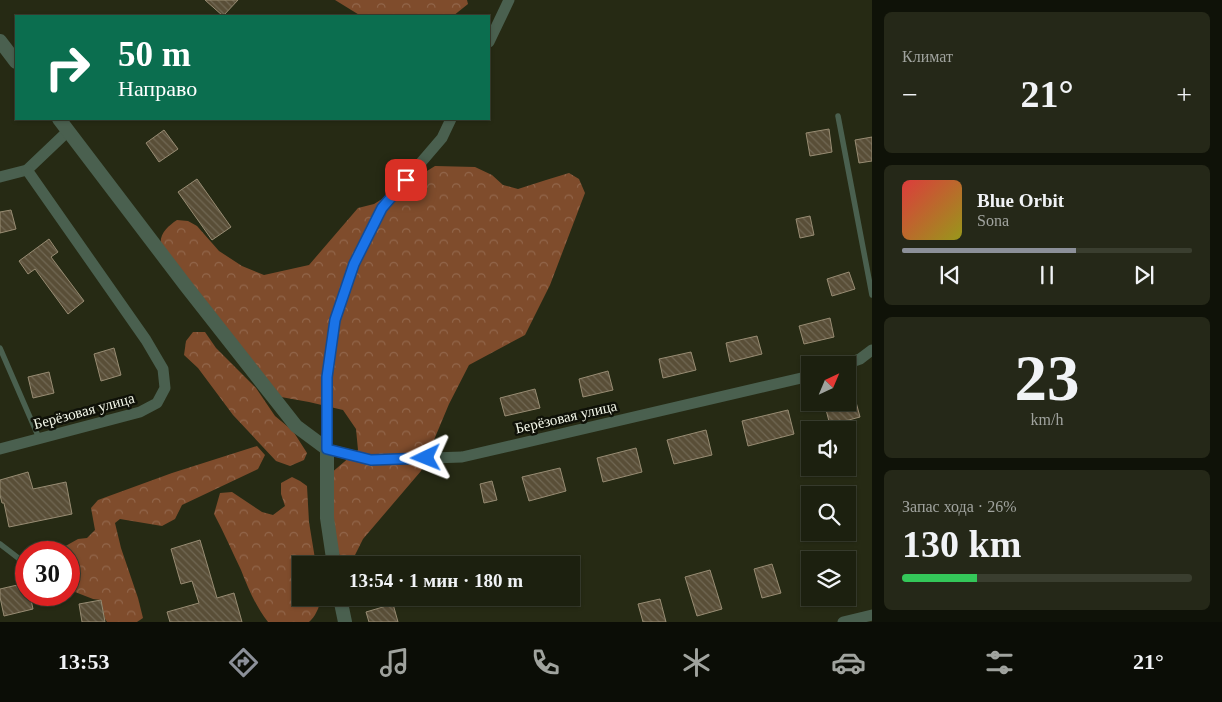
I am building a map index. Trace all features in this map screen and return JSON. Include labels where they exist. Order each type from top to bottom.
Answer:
[{"type":"street","points":[[490,40],[509,0]]},
{"type":"street","points":[[0,41],[15,61]]},
{"type":"street","points":[[60,120],[192,294],[296,426],[327,449]]},
{"type":"street","points":[[333,556],[327,518],[327,377],[335,320],[354,264],[382,208],[442,138],[451,120]]},
{"type":"street","points":[[0,177],[28,170],[68,131]]},
{"type":"street","name":"Берёзовая улица","points":[[0,449],[140,412],[157,403],[165,388],[163,369],[146,340],[28,170]]},
{"type":"street","points":[[856,360],[872,350]]},
{"type":"street","name":"Берёзовая улица","points":[[327,449],[371,460],[462,457],[801,378]]},
{"type":"street","points":[[342,606],[345,622]]},
{"type":"street","points":[[843,622],[872,615]]},
{"type":"lane","points":[[838,116],[872,295]]},
{"type":"lane","points":[[0,348],[39,438]]},
{"type":"lane","points":[[0,544],[15,556]]},
{"type":"green space","points":[[335,0],[467,0],[468,4],[454,15],[359,15]]},
{"type":"green space","points":[[435,166],[475,167],[492,175],[503,185],[518,189],[569,173],[579,179],[585,193],[550,285],[525,335],[469,365],[449,404],[421,471],[363,539],[355,555],[341,556],[336,552],[330,474],[358,450],[356,429],[343,410],[281,397],[161,245],[161,237],[167,228],[177,220],[188,221],[197,226],[219,251],[242,266],[264,275],[309,265],[358,208],[374,204]]},
{"type":"green space","points":[[193,332],[205,332],[216,348],[256,388],[275,416],[293,431],[307,453],[304,460],[290,466],[276,461],[233,415],[198,368],[184,355],[186,341]]},
{"type":"green space","points":[[257,446],[265,455],[258,469],[182,505],[175,519],[162,526],[120,519],[115,523],[143,618],[137,622],[107,622],[101,600],[80,594],[80,541],[74,541],[87,538],[95,530],[91,508],[98,500],[172,473]]},
{"type":"green space","points":[[292,477],[307,486],[309,522],[315,556],[292,556],[292,606],[319,606],[309,622],[268,622],[253,597],[214,514],[220,493],[232,492],[262,512],[273,515],[285,506],[281,494],[281,483]]},
{"type":"building","points":[[205,0],[238,0],[222,15]]},
{"type":"building","points":[[829,129],[832,152],[810,156],[806,133]]},
{"type":"building","points":[[164,130],[178,149],[159,162],[146,143]]},
{"type":"building","points":[[872,137],[872,161],[859,163],[855,140]]},
{"type":"building","points":[[197,179],[231,227],[212,240],[178,192]]},
{"type":"building","points":[[11,210],[16,229],[0,233],[0,212]]},
{"type":"building","points":[[810,216],[814,235],[800,238],[796,219]]},
{"type":"building","points":[[49,239],[58,252],[51,257],[84,301],[68,314],[35,269],[28,274],[19,261]]},
{"type":"building","points":[[849,272],[855,289],[832,296],[827,279]]},
{"type":"building","points":[[830,318],[834,337],[804,344],[799,326]]},
{"type":"building","points":[[757,336],[762,354],[730,362],[726,343]]},
{"type":"building","points":[[114,348],[121,375],[101,381],[94,354]]},
{"type":"building","points":[[691,352],[696,370],[663,378],[659,359]]},
{"type":"building","points":[[608,371],[613,390],[583,397],[579,379]]},
{"type":"building","points":[[49,372],[54,393],[33,398],[28,377]]},
{"type":"building","points":[[535,389],[540,408],[505,416],[500,398]]},
{"type":"building","points":[[856,402],[860,417],[845,421],[829,421],[826,411],[856,411]]},
{"type":"building","points":[[788,410],[794,434],[748,446],[742,421]]},
{"type":"building","points":[[706,430],[712,455],[674,464],[667,440]]},
{"type":"building","points":[[636,448],[642,472],[603,482],[597,458]]},
{"type":"building","points":[[560,468],[566,491],[529,501],[522,477]]},
{"type":"building","points":[[28,472],[33,489],[66,482],[72,514],[9,527],[4,503],[2,503],[0,495],[0,480]]},
{"type":"building","points":[[492,481],[497,500],[484,503],[480,484]]},
{"type":"building","points":[[200,540],[217,598],[234,593],[242,622],[170,622],[167,612],[199,603],[192,581],[181,584],[171,549]]},
{"type":"building","points":[[772,564],[781,593],[762,598],[754,569]]},
{"type":"building","points":[[710,570],[722,609],[697,616],[685,577]]},
{"type":"building","points":[[15,586],[15,606],[32,606],[33,609],[4,616],[0,589]]},
{"type":"building","points":[[660,599],[666,622],[643,622],[638,604]]},
{"type":"building","points":[[101,600],[105,622],[82,622],[80,604]]},
{"type":"building","points":[[386,606],[394,606],[398,622],[369,622],[366,612]]},
{"type":"route","points":[[406,180],[382,208],[354,264],[335,320],[327,377],[327,449],[371,460],[426,458]]}]
